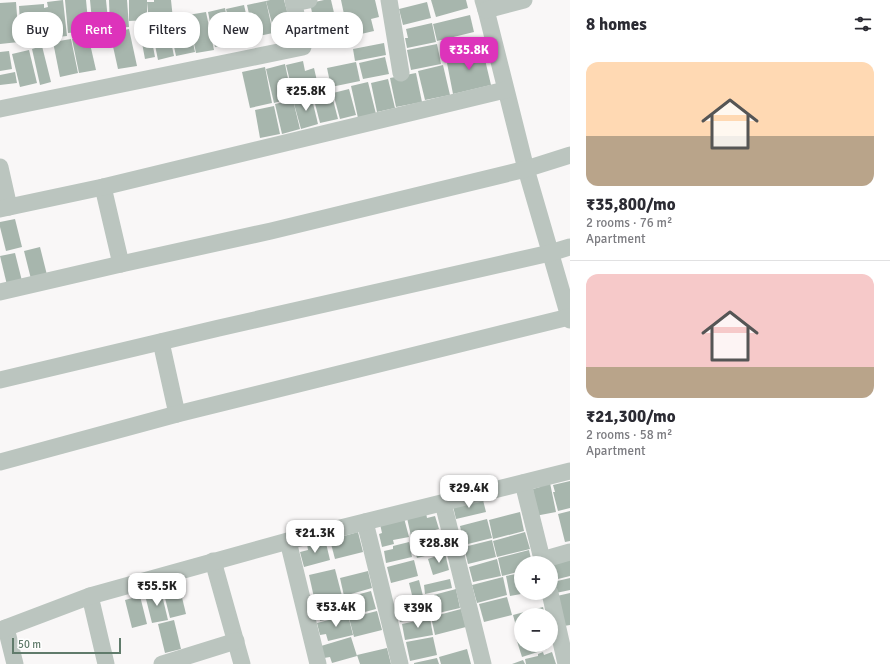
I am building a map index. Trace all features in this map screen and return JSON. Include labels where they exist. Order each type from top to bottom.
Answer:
[{"type":"street","points":[[389,0],[401,73]]},
{"type":"street","points":[[0,462],[177,414],[570,318],[526,169],[505,90],[485,5],[524,0]]},
{"type":"street","points":[[0,109],[303,46],[299,1]]},
{"type":"street","points":[[0,167],[4,208],[103,187],[505,90]]},
{"type":"street","points":[[0,292],[271,231],[526,169],[570,155]]},
{"type":"street","points":[[103,187],[121,264]]},
{"type":"street","points":[[0,380],[550,253],[570,247]]},
{"type":"street","points":[[161,342],[177,414]]},
{"type":"street","points":[[15,664],[3,629],[90,596],[288,542],[570,471]]},
{"type":"street","points":[[523,483],[541,556]]},
{"type":"street","points":[[443,503],[483,664]]},
{"type":"street","points":[[365,522],[400,664]]},
{"type":"street","points":[[288,542],[318,664]]},
{"type":"street","points":[[558,556],[570,552]]},
{"type":"street","points":[[213,562],[242,664]]},
{"type":"street","points":[[90,596],[106,664]]},
{"type":"street","points":[[552,600],[566,642],[566,664]]},
{"type":"street","points":[[162,664],[236,641]]},
{"type":"building","points":[[63,0],[67,36],[63,36],[63,12],[19,12],[19,6],[44,4],[44,8],[48,7],[47,2]]},
{"type":"building","points":[[65,0],[86,0],[87,12],[71,12],[71,33],[68,33]]},
{"type":"building","points":[[90,0],[106,0],[107,12],[91,12]]},
{"type":"building","points":[[109,0],[127,0],[129,27],[126,27],[126,12],[109,12]]},
{"type":"building","points":[[129,0],[147,0],[147,12],[134,12],[134,21],[129,21]]},
{"type":"building","points":[[154,0],[171,0],[172,12],[148,12],[147,2],[154,2]]},
{"type":"building","points":[[284,0],[287,12],[271,12],[271,20],[266,1]]},
{"type":"building","points":[[331,0],[334,12],[312,12],[310,3]]},
{"type":"building","points":[[341,0],[375,0],[379,17],[371,19],[374,31],[363,34],[363,12],[344,12]]},
{"type":"building","points":[[431,0],[466,0],[468,8],[436,17]]},
{"type":"building","points":[[266,1],[271,24],[271,33],[263,35],[263,12],[249,12],[247,5]]},
{"type":"building","points":[[16,2],[17,12],[12,12],[12,43],[0,44],[0,3]]},
{"type":"building","points":[[427,2],[431,18],[403,25],[399,9]]},
{"type":"building","points":[[244,5],[246,12],[227,12],[226,9]]},
{"type":"building","points":[[225,8],[226,12],[208,12]]},
{"type":"building","points":[[206,12],[208,22],[208,48],[214,48],[214,50],[196,53],[195,48],[200,48],[200,13]]},
{"type":"building","points":[[470,15],[474,32],[437,41],[433,24]]},
{"type":"building","points":[[432,23],[436,42],[407,48],[405,38],[408,38],[406,29]]},
{"type":"building","points":[[129,29],[137,66],[118,69],[113,48],[126,48],[126,30]]},
{"type":"building","points":[[71,39],[71,48],[73,48],[78,73],[60,77],[54,48],[63,48],[63,40]]},
{"type":"building","points":[[384,43],[386,55],[355,61],[353,49]]},
{"type":"building","points":[[437,44],[441,64],[411,70],[407,50]]},
{"type":"building","points":[[482,47],[491,85],[453,94],[447,63],[454,62],[452,53]]},
{"type":"building","points":[[42,48],[51,82],[40,85],[32,49]]},
{"type":"building","points":[[74,48],[91,48],[96,70],[79,73]]},
{"type":"building","points":[[143,48],[153,48],[155,57],[145,59]]},
{"type":"building","points":[[156,48],[172,48],[174,56],[158,60]]},
{"type":"building","points":[[174,48],[194,48],[195,52],[176,56]]},
{"type":"building","points":[[29,50],[37,83],[20,87],[12,54]]},
{"type":"building","points":[[9,51],[12,69],[0,71],[0,52]]},
{"type":"building","points":[[385,57],[389,74],[363,79],[359,63]]},
{"type":"building","points":[[303,61],[305,71],[314,68],[317,81],[309,83],[311,92],[294,97],[286,65]]},
{"type":"building","points":[[356,62],[360,81],[331,87],[327,68]]},
{"type":"building","points":[[285,64],[292,98],[274,103],[266,69]]},
{"type":"building","points":[[443,65],[450,95],[425,100],[418,71]]},
{"type":"building","points":[[265,67],[272,103],[250,108],[242,72]]},
{"type":"building","points":[[15,72],[17,83],[0,85],[0,75]]},
{"type":"building","points":[[416,73],[422,102],[396,107],[390,78]]},
{"type":"building","points":[[388,79],[395,108],[377,112],[371,83]]},
{"type":"building","points":[[368,82],[376,114],[358,118],[351,86]]},
{"type":"building","points":[[349,89],[356,115],[340,119],[333,93]]},
{"type":"building","points":[[331,92],[338,119],[320,123],[313,96]]},
{"type":"building","points":[[311,95],[318,124],[301,129],[293,100]]},
{"type":"building","points":[[293,100],[300,129],[282,134],[275,104]]},
{"type":"building","points":[[274,106],[280,134],[260,138],[255,110]]},
{"type":"building","points":[[15,219],[22,247],[6,251],[0,222]]},
{"type":"building","points":[[40,247],[47,275],[31,279],[24,251]]},
{"type":"building","points":[[15,253],[22,281],[7,285],[0,256]]},
{"type":"building","points":[[570,481],[570,508],[558,511],[553,492],[555,492],[553,485]]},
{"type":"building","points":[[550,483],[556,512],[535,516],[533,489],[540,487],[539,485]]},
{"type":"building","points":[[483,500],[486,512],[456,519],[453,506]]},
{"type":"building","points":[[570,511],[570,541],[565,542],[558,514]]},
{"type":"building","points":[[520,512],[524,531],[493,539],[489,520]]},
{"type":"building","points":[[426,513],[427,518],[435,516],[439,529],[411,536],[407,518]]},
{"type":"building","points":[[404,518],[409,537],[393,540],[394,544],[382,547],[379,534],[382,533],[380,524]]},
{"type":"building","points":[[487,519],[492,538],[464,545],[460,526]]},
{"type":"building","points":[[439,531],[445,551],[417,558],[411,538]]},
{"type":"building","points":[[358,532],[363,552],[335,559],[330,540]]},
{"type":"building","points":[[525,532],[530,549],[497,557],[493,541]]},
{"type":"building","points":[[325,539],[330,560],[304,567],[300,552],[308,550],[307,544]]},
{"type":"building","points":[[492,540],[496,557],[468,564],[464,547]]},
{"type":"building","points":[[409,542],[412,557],[386,563],[384,551],[393,549],[393,546]]},
{"type":"building","points":[[529,550],[530,556],[514,556],[514,573],[502,576],[498,558]]},
{"type":"building","points":[[445,553],[449,570],[433,575],[428,559]]},
{"type":"building","points":[[497,559],[501,576],[473,582],[469,567]]},
{"type":"building","points":[[414,560],[418,576],[391,583],[387,567]]},
{"type":"building","points":[[570,560],[570,576],[558,579],[558,563]]},
{"type":"building","points":[[335,569],[342,596],[315,602],[309,575]]},
{"type":"building","points":[[368,571],[372,588],[344,596],[340,578]]},
{"type":"building","points":[[514,574],[514,595],[510,596],[506,576]]},
{"type":"building","points":[[503,577],[507,595],[477,603],[472,585]]},
{"type":"building","points":[[570,578],[570,590],[558,593],[558,581]]},
{"type":"building","points":[[450,579],[452,588],[425,594],[424,585]]},
{"type":"building","points":[[419,580],[423,596],[413,599],[409,583]]},
{"type":"building","points":[[179,585],[186,614],[170,618],[163,590]]},
{"type":"building","points":[[456,589],[460,608],[430,615],[426,597]]},
{"type":"building","points":[[161,591],[168,620],[152,623],[145,595]]},
{"type":"building","points":[[371,591],[376,609],[350,616],[345,598]]},
{"type":"building","points":[[570,593],[570,625],[564,626],[558,596]]},
{"type":"building","points":[[140,596],[147,624],[132,628],[125,600]]},
{"type":"building","points":[[507,597],[512,615],[484,622],[479,604]]},
{"type":"building","points":[[343,598],[347,615],[320,621],[317,604]]},
{"type":"building","points":[[424,599],[427,615],[400,622],[398,614],[401,613],[399,604]]},
{"type":"building","points":[[461,609],[466,627],[435,635],[431,617]]},
{"type":"building","points":[[377,611],[382,630],[354,637],[349,618]]},
{"type":"building","points":[[348,615],[353,635],[328,641],[326,634],[320,635],[317,623]]},
{"type":"building","points":[[430,618],[433,635],[405,640],[402,624]]},
{"type":"building","points":[[174,620],[181,649],[165,653],[158,624]]},
{"type":"building","points":[[351,637],[357,656],[332,663],[330,657],[324,658],[321,646]]},
{"type":"building","points":[[433,637],[437,655],[410,661],[406,642]]},
{"type":"building","points":[[387,648],[391,664],[360,664],[357,655]]},
{"type":"building","points":[[467,649],[471,664],[441,664],[439,657]]},
{"type":"building","points":[[520,652],[538,652],[522,657]]},
{"type":"building","points":[[543,652],[544,655],[552,652],[556,664],[526,664],[525,659],[538,656],[538,654]]},
{"type":"building","points":[[437,658],[439,664],[414,664],[414,663]]},
{"type":"building","points":[[523,660],[525,664],[512,664]]}]
